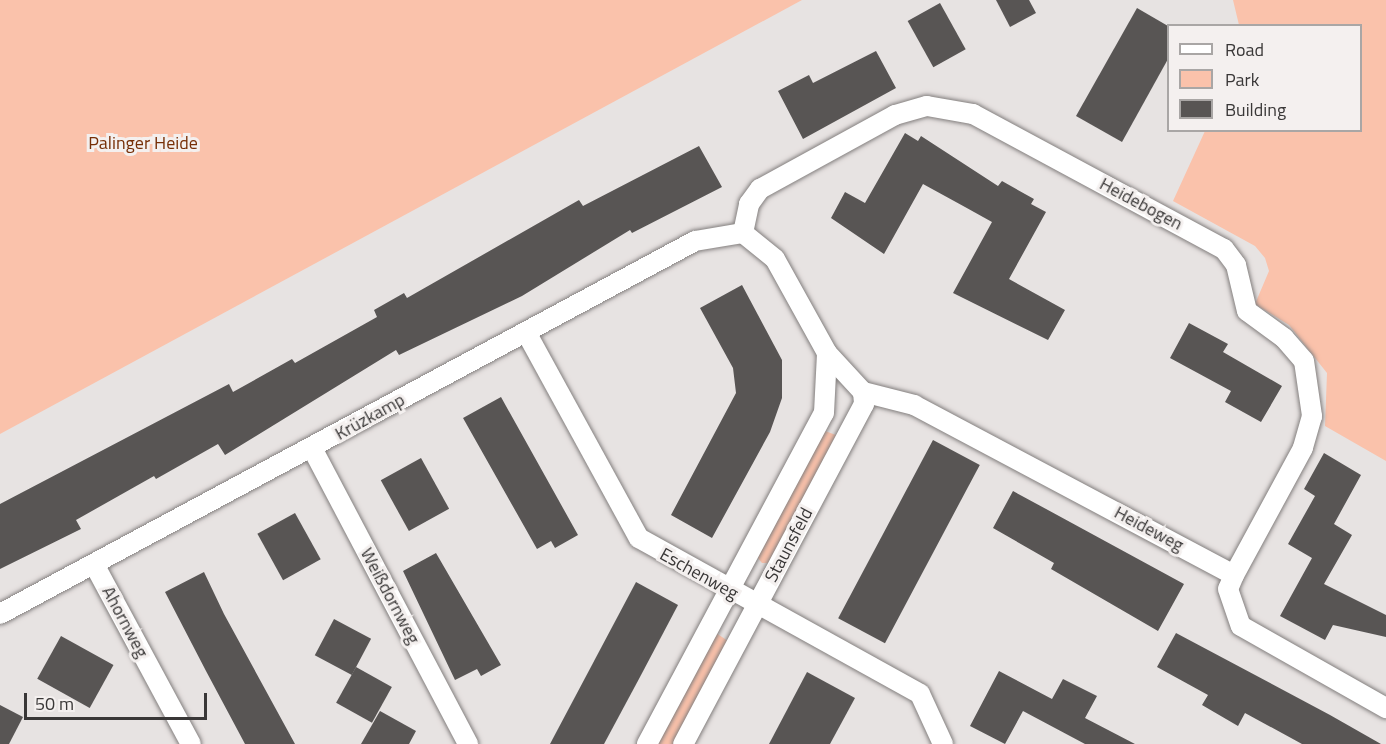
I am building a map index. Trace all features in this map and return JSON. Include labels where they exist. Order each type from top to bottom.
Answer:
[{"type":"street","name":"Heidebogen","points":[[743,233],[749,204],[760,189],[895,115],[927,106],[973,114],[1224,249],[1236,265],[1247,311],[1284,338],[1304,361],[1312,416],[1303,448],[1234,576]]},
{"type":"street","name":"Krüzkamp","points":[[0,614],[695,241],[743,233]]},
{"type":"street","points":[[743,233],[775,260],[826,353],[864,392]]},
{"type":"street","name":"Eschenweg","points":[[526,332],[627,524],[652,549],[920,694],[942,744]]},
{"type":"street","name":"Staunsfeld","points":[[647,744],[824,413],[826,353]]},
{"type":"street","name":"Staunsfeld","points":[[683,744],[860,414],[864,392]]},
{"type":"street","name":"Heideweg","points":[[864,392],[914,405],[1234,576]]},
{"type":"street","name":"Weißdornweg","points":[[312,448],[468,744]]},
{"type":"street","name":"Ahornweg","points":[[94,564],[191,744]]},
{"type":"street","points":[[1234,576],[1228,590],[1241,626],[1386,708]]},
{"type":"green space","name":"Palinger Heide","points":[[0,0],[802,0],[0,434]]},
{"type":"green space","points":[[1233,0],[1386,0],[1386,461],[1325,426],[1327,373],[1289,325],[1255,304],[1269,271],[1265,258],[1255,246],[1173,201],[1205,132],[1362,132],[1362,24],[1239,24]]},
{"type":"green space","points":[[825,431],[836,435],[769,563],[762,563],[756,556]]},
{"type":"green space","points":[[716,633],[728,641],[673,744],[653,744]]},
{"type":"building","points":[[996,0],[1029,0],[1036,13],[1010,27]]},
{"type":"building","points":[[940,3],[966,49],[933,67],[908,21]]},
{"type":"building","points":[[1137,8],[1167,25],[1167,61],[1122,142],[1076,116]]},
{"type":"building","points":[[876,51],[896,88],[803,139],[778,91],[809,75],[813,83]]},
{"type":"building","points":[[905,133],[918,141],[921,136],[998,186],[1002,181],[1034,199],[1031,204],[1046,212],[1009,279],[1065,310],[1048,340],[953,293],[992,222],[923,184],[884,254],[831,218],[845,192],[865,203]]},
{"type":"building","points":[[699,146],[722,187],[632,233],[630,230],[522,296],[399,355],[396,350],[225,455],[218,444],[156,479],[154,476],[76,520],[81,529],[0,569],[0,504],[229,384],[233,392],[292,359],[295,363],[377,317],[374,310],[404,293],[407,298],[579,200],[583,206]]},
{"type":"building","points":[[742,285],[782,360],[782,398],[770,432],[712,538],[671,515],[736,393],[733,368],[700,308]]},
{"type":"building","points":[[1189,323],[1228,344],[1223,352],[1282,386],[1261,422],[1225,402],[1231,391],[1170,358]]},
{"type":"building","points":[[501,397],[578,535],[555,548],[551,541],[537,549],[463,418]]},
{"type":"building","points":[[933,440],[980,465],[885,643],[838,618]]},
{"type":"building","points":[[1324,453],[1361,475],[1334,524],[1352,535],[1324,584],[1386,615],[1386,637],[1333,625],[1325,640],[1280,616],[1312,558],[1288,544],[1315,496],[1304,489]]},
{"type":"building","points":[[421,458],[449,509],[409,531],[381,480]]},
{"type":"building","points":[[1013,491],[1184,584],[1158,631],[1051,569],[1054,563],[993,528]]},
{"type":"building","points":[[295,513],[321,559],[283,580],[257,534]]},
{"type":"building","points":[[436,553],[501,665],[481,676],[477,669],[455,680],[403,571]]},
{"type":"building","points":[[204,572],[224,614],[295,744],[245,744],[206,671],[165,592]]},
{"type":"building","points":[[636,582],[678,605],[640,677],[604,744],[550,744]]},
{"type":"building","points":[[334,619],[371,639],[352,675],[315,655]]},
{"type":"building","points":[[1176,633],[1381,744],[1302,744],[1245,713],[1238,726],[1202,705],[1208,695],[1157,667]]},
{"type":"building","points":[[61,636],[113,665],[90,708],[37,679]]},
{"type":"building","points":[[356,667],[392,687],[372,723],[336,703]]},
{"type":"building","points":[[999,671],[1052,699],[1063,679],[1097,696],[1085,718],[1135,744],[1085,744],[1023,711],[1005,744],[970,726]]},
{"type":"building","points":[[807,672],[855,698],[830,744],[769,744]]},
{"type":"building","points":[[0,705],[23,717],[9,744],[0,744]]},
{"type":"building","points":[[380,711],[416,731],[409,744],[361,744]]}]
